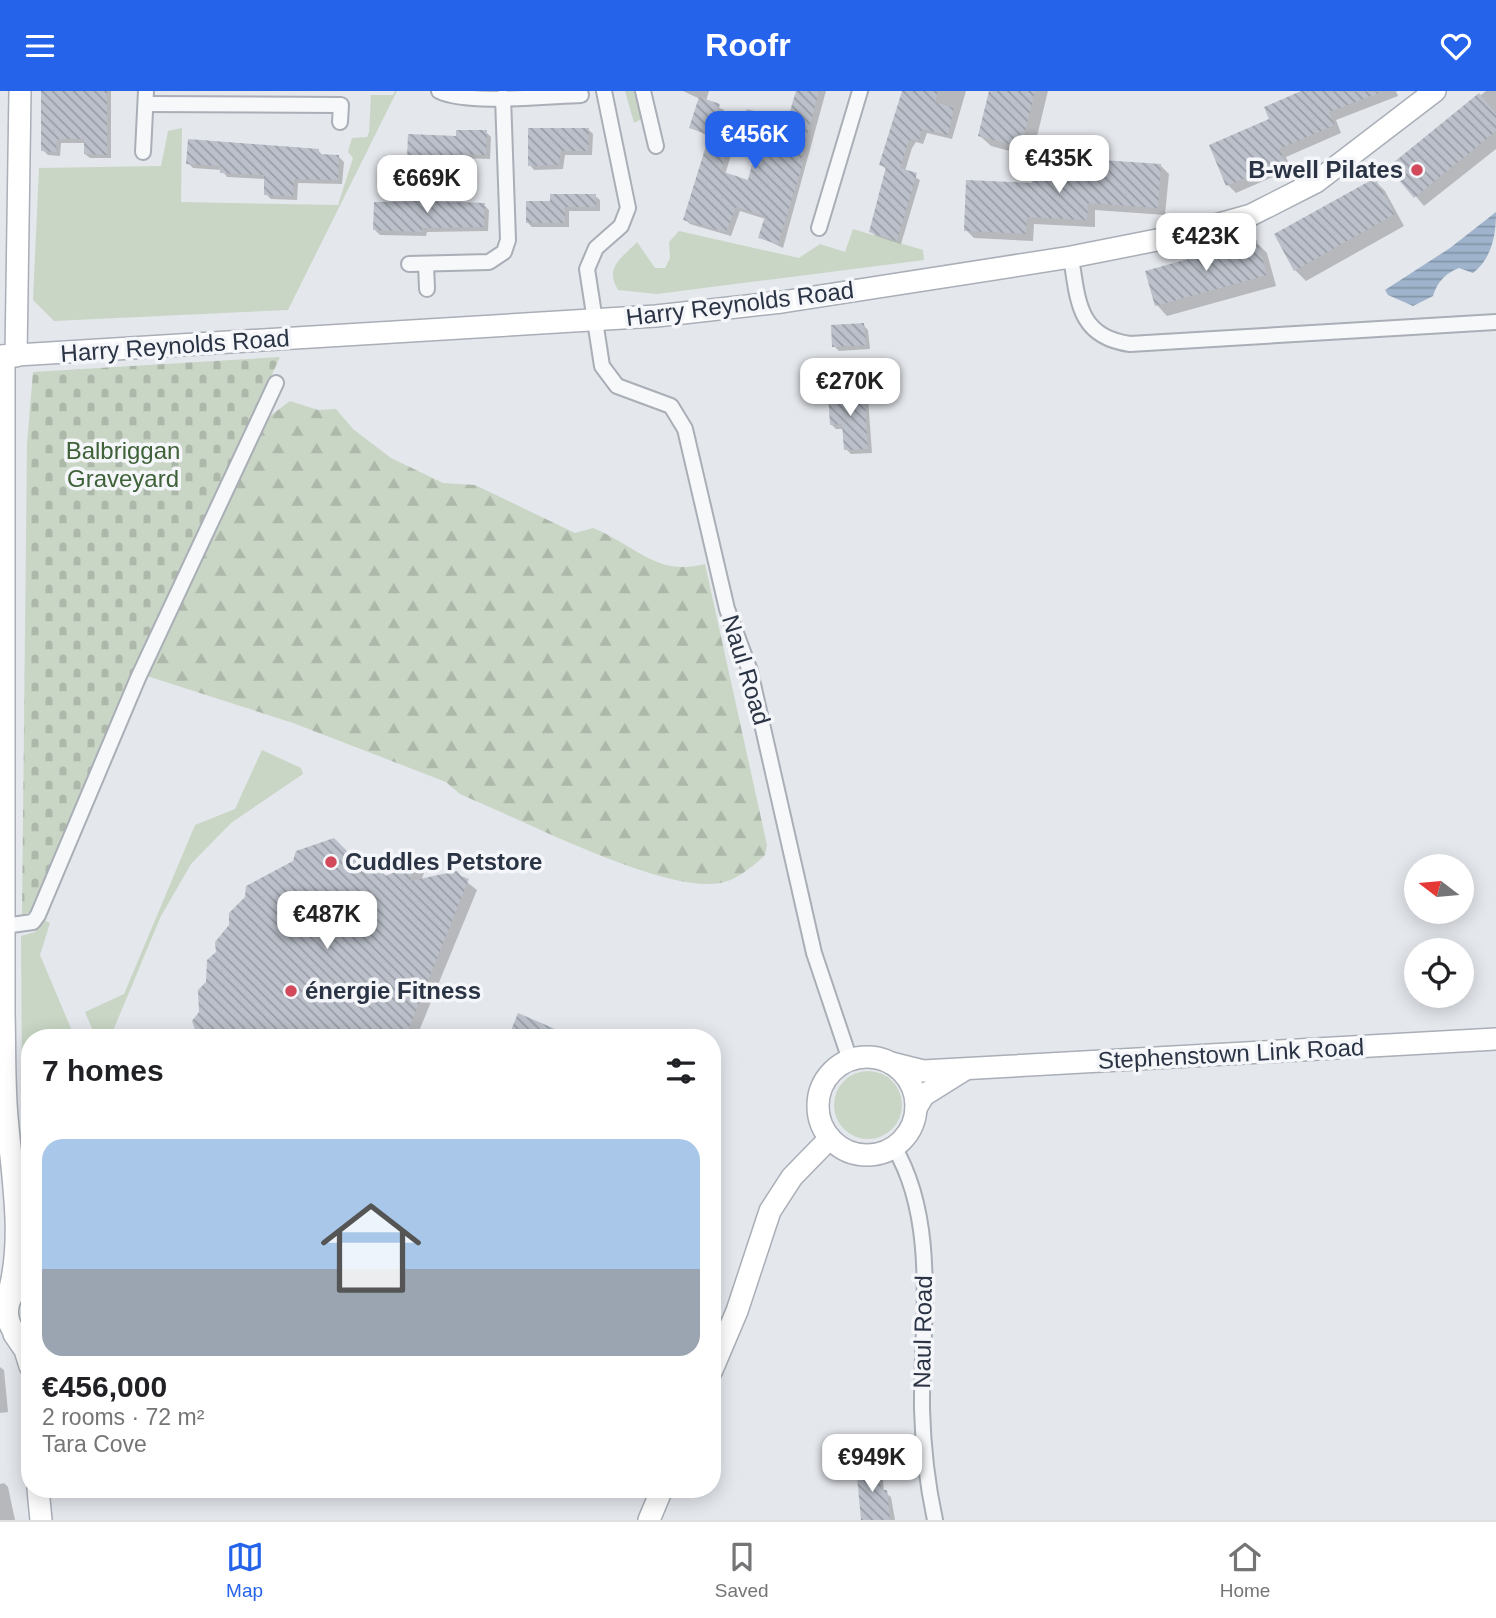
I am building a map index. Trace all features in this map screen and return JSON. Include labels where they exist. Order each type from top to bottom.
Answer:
[{"type":"street","points":[[11,1322],[16,1232],[6,1104],[2,624],[7,356],[20,91]]},
{"type":"street","points":[[439,91],[451,96],[581,95]]},
{"type":"street","points":[[595,321],[587,269],[596,248],[621,226],[628,208],[604,91]]},
{"type":"street","points":[[643,91],[656,146]]},
{"type":"street","points":[[819,228],[860,91]]},
{"type":"street","name":"Harry Reynolds Road","points":[[7,356],[595,321],[782,302],[1071,257],[1172,237],[1251,215],[1316,181],[1353,156],[1435,91]]},
{"type":"street","points":[[409,264],[489,262],[504,252],[508,240],[503,97]]},
{"type":"street","points":[[144,152],[146,98],[341,105],[340,123]]},
{"type":"street","points":[[1071,257],[1079,306],[1086,321],[1112,341],[1130,344],[1496,322]]},
{"type":"street","points":[[426,264],[427,289]]},
{"type":"street","name":"Naul Road","points":[[595,321],[602,366],[608,378],[617,386],[671,406],[685,429],[727,608],[756,697],[814,953],[850,1060]]},
{"type":"street","points":[[4,926],[33,922],[38,915],[138,678],[276,383]]},
{"type":"street","name":"Stephenstown Link Road","points":[[891,1063],[914,1071],[1496,1039]]},
{"type":"street","points":[[864,1057],[891,1063],[910,1082],[916,1108],[910,1130],[894,1147],[872,1155],[849,1151],[830,1138],[819,1114],[822,1087],[838,1067],[850,1060],[864,1057]]},
{"type":"street","name":"Stephenstown Link Road","points":[[916,1108],[924,1095],[966,1068]]},
{"type":"street","points":[[721,1349],[737,1311],[770,1211],[792,1177],[830,1138]]},
{"type":"street","name":"Naul Road","points":[[894,1147],[905,1165],[919,1224],[924,1264],[923,1442],[935,1520]]},
{"type":"street","points":[[16,1232],[21,1242]]},
{"type":"street","points":[[21,1286],[13,1290],[11,1322],[21,1342]]},
{"type":"street","points":[[38,1498],[41,1520]]},
{"type":"street","points":[[649,1520],[658,1498]]},
{"type":"green space","points":[[395,91],[288,310],[54,321],[33,300],[39,168],[161,166],[168,131],[182,128],[181,202],[338,205],[353,158],[348,152],[352,138],[367,137],[369,132],[371,95],[393,95]]},
{"type":"green space","points":[[625,91],[636,91],[643,118],[634,123]]},
{"type":"green space","points":[[853,229],[923,250],[924,260],[657,294],[618,290],[614,282],[617,263],[637,242],[655,268],[665,268],[670,258],[669,242],[679,231],[799,258],[820,244],[845,252]]},
{"type":"green space","name":"Balbriggan Graveyard","points":[[280,357],[154,629],[34,909],[22,916],[27,444],[33,372]]},
{"type":"green space","points":[[290,401],[318,410],[336,409],[353,429],[391,458],[443,483],[475,485],[575,533],[593,528],[660,563],[688,567],[705,564],[767,845],[765,855],[739,876],[720,883],[696,883],[667,878],[564,840],[460,794],[446,782],[293,723],[147,676],[262,426],[270,416]]},
{"type":"green space","points":[[262,750],[301,768],[303,774],[231,823],[191,864],[161,916],[114,1029],[92,1029],[85,1012],[124,994],[195,825],[235,809]]},
{"type":"green space","points":[[44,920],[50,923],[40,955],[71,1029],[22,1029],[21,936],[35,932]]},
{"type":"green space","points":[[861,1071],[875,1071],[887,1076],[897,1086],[902,1105],[897,1124],[887,1134],[875,1139],[861,1139],[849,1134],[839,1124],[834,1112],[834,1098],[839,1086],[849,1076]]},
{"type":"water","points":[[1496,212],[1489,253],[1473,273],[1459,268],[1454,270],[1440,282],[1433,296],[1413,306],[1388,295],[1385,290],[1450,248]]},
{"type":"building","points":[[41,91],[107,91],[107,155],[84,154],[84,139],[57,139],[56,152],[41,151]]},
{"type":"building","points":[[796,91],[819,91],[800,162],[803,163],[778,244],[758,238],[765,216],[736,207],[726,232],[683,220],[709,136],[730,142],[721,171],[748,180],[756,149],[736,143],[747,109],[787,121]]},
{"type":"building","points":[[902,91],[938,91],[935,102],[954,108],[948,135],[922,129],[919,141],[911,139],[908,143],[900,168],[917,173],[897,241],[869,232],[886,167],[879,165]]},
{"type":"building","points":[[989,91],[1035,91],[1021,147],[978,136]]},
{"type":"building","points":[[1301,91],[1382,92],[1329,112],[1335,125],[1279,149],[1285,161],[1226,186],[1209,145],[1269,119],[1264,107]]},
{"type":"building","points":[[1479,93],[1496,114],[1496,131],[1414,198],[1388,167]]},
{"type":"building","points":[[699,97],[720,104],[711,135],[689,128]]},
{"type":"building","points":[[528,128],[589,128],[588,151],[561,151],[559,165],[528,166]]},
{"type":"building","points":[[456,130],[487,130],[486,155],[455,154],[455,159],[407,158],[408,134],[456,136]]},
{"type":"building","points":[[188,139],[319,149],[319,154],[339,155],[338,180],[294,179],[293,196],[264,195],[264,175],[220,173],[220,166],[186,164]]},
{"type":"building","points":[[1102,160],[1161,164],[1158,208],[1088,203],[1087,220],[1027,217],[1026,234],[964,231],[966,180],[1032,183],[1032,166],[1101,169]]},
{"type":"building","points":[[1375,178],[1395,214],[1294,271],[1274,234]]},
{"type":"building","points":[[550,194],[596,194],[596,207],[565,207],[565,223],[526,223],[526,201],[550,201]]},
{"type":"building","points":[[374,202],[485,203],[484,227],[422,228],[422,232],[373,230]]},
{"type":"building","points":[[1257,240],[1267,275],[1155,306],[1145,271]]},
{"type":"building","points":[[864,323],[866,345],[832,347],[831,325]]},
{"type":"building","points":[[864,391],[868,449],[844,450],[842,424],[830,425],[828,393]]},
{"type":"building","points":[[334,838],[356,860],[374,871],[376,863],[385,876],[416,863],[410,881],[457,871],[469,879],[409,1029],[195,1029],[192,1021],[199,1012],[198,990],[206,982],[207,960],[216,952],[215,942],[229,925],[229,913],[245,897],[246,886],[293,861],[296,851]]},
{"type":"building","points":[[518,1013],[555,1029],[512,1029]]},
{"type":"building","points":[[878,1463],[881,1490],[887,1490],[890,1520],[861,1520],[856,1465]]},
{"type":"place","name":"B-well Pilates","points":[[1417,170]]},
{"type":"place","name":"Cuddles Petstore","points":[[331,862]]},
{"type":"place","name":"énergie Fitness","points":[[291,991]]}]
